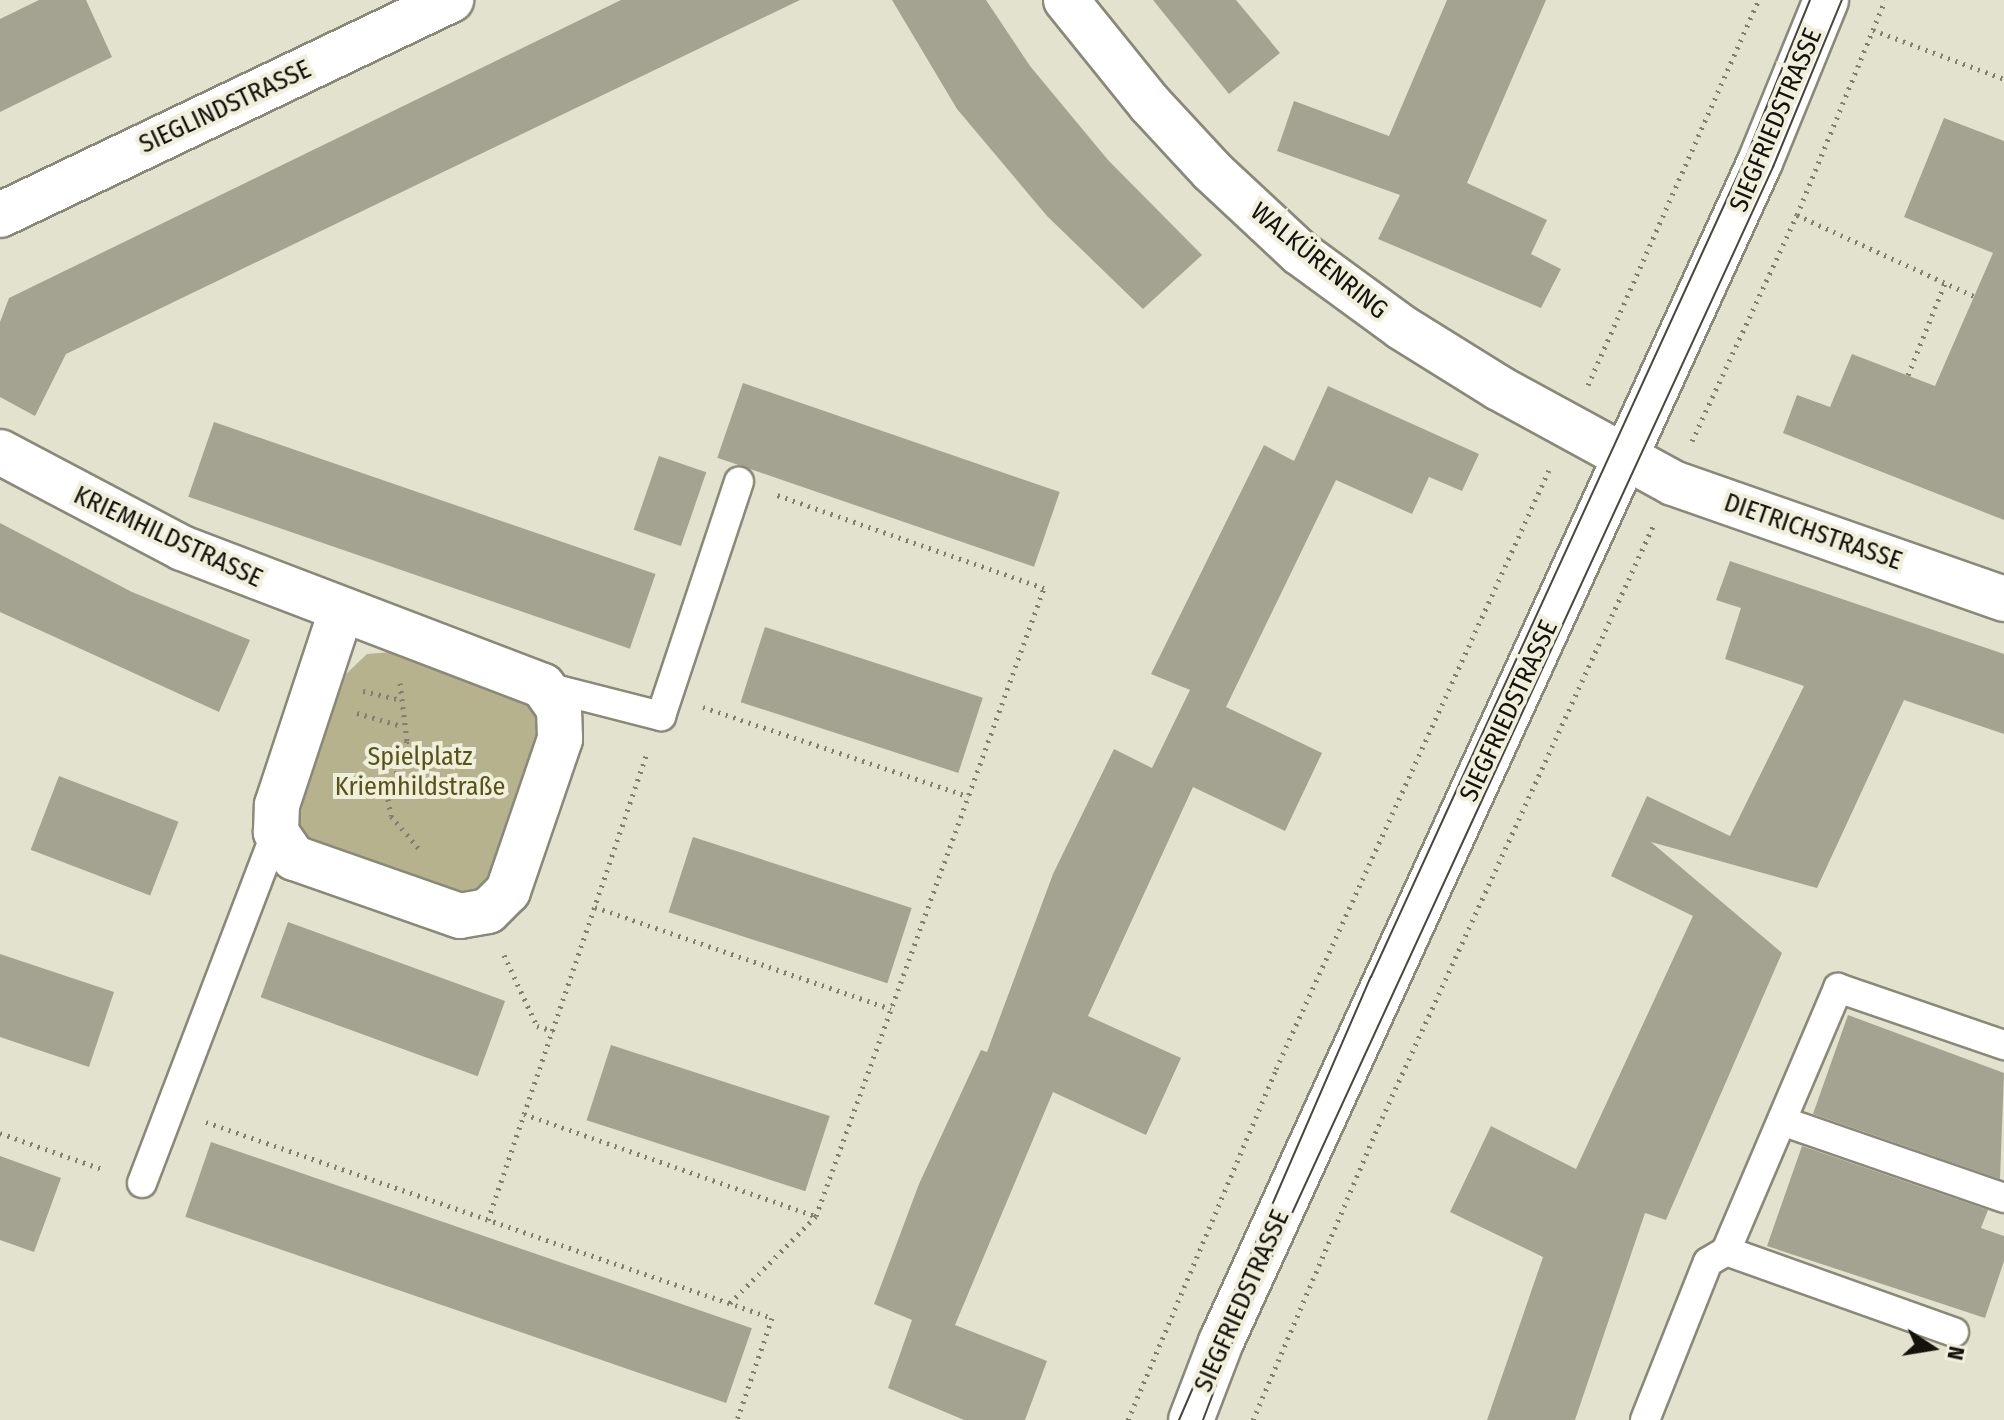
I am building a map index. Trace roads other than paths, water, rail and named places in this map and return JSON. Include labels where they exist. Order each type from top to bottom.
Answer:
[{"type":"street","name":"SIEGLINDSTRASSE","points":[[0,215],[451,0]]},
{"type":"street","name":"WALKÜRENRING","points":[[1066,0],[1150,104],[1300,253],[1401,327],[1625,458]]},
{"type":"street","name":"SIEGFRIEDSTRASSE","points":[[1191,1420],[1227,1328],[1760,162],[1826,0]]},
{"type":"street","name":"KRIEMHILDSTRASSE","points":[[0,452],[182,548],[341,612],[543,686]]},
{"type":"street","name":"DIETRICHSTRASSE","points":[[1625,458],[1673,483],[2004,599]]},
{"type":"street","points":[[341,612],[277,805],[276,832],[294,858],[460,916],[488,911],[508,891],[560,739],[559,709],[543,686]]},
{"type":"lane","points":[[543,686],[664,706],[739,482]]},
{"type":"lane","points":[[142,1183],[276,832]]},
{"type":"lane","points":[[1645,1420],[1708,1262],[1726,1251],[1838,988],[2004,1045]]},
{"type":"lane","points":[[1782,1121],[2004,1198]]},
{"type":"lane","points":[[1726,1251],[1954,1332]]},
{"type":"tram line","points":[[1179,1420],[1371,977],[1747,155],[1810,0]]},
{"type":"tram line","points":[[1203,1420],[1231,1346],[1773,167],[1842,0]]},
{"type":"park label","name":"Spielplatz Kriemhildstraße","points":[[420,772]]}]
